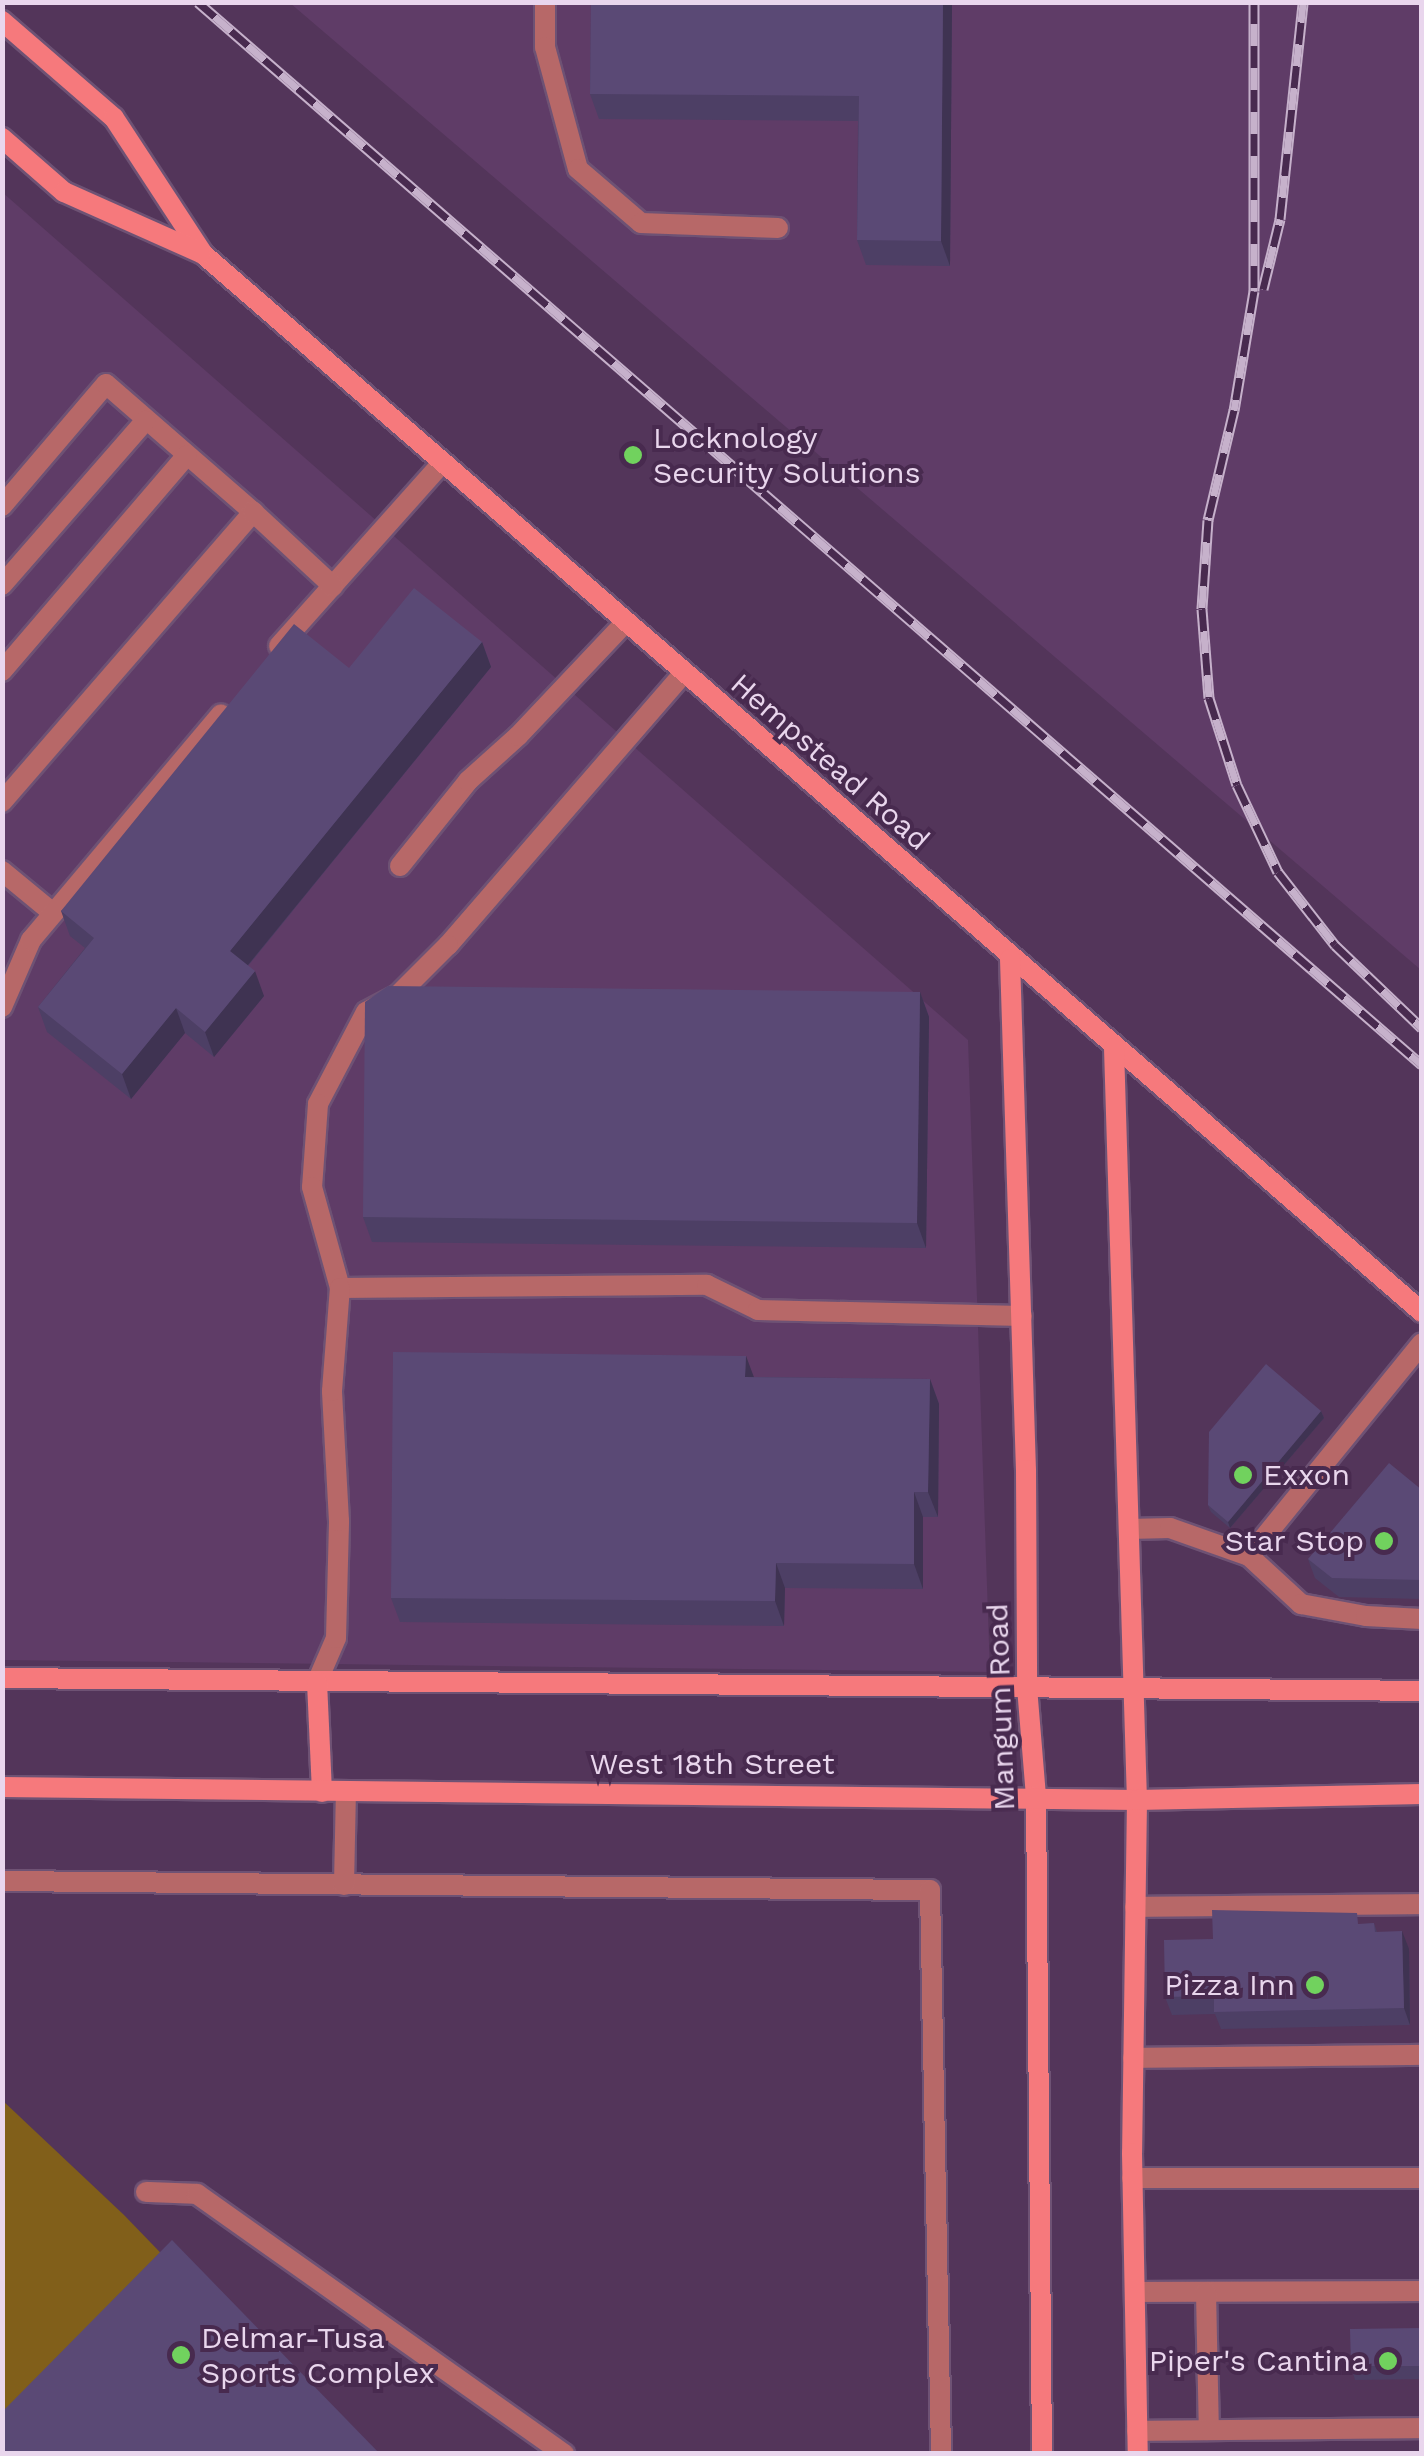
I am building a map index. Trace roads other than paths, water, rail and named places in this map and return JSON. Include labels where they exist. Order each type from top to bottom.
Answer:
[{"type":"main road","name":"Hempstead Road","points":[[2,21],[114,118],[203,254],[1010,959],[1422,1312]]},
{"type":"main road","name":"Hempstead Road","points":[[2,138],[64,192],[203,254]]},
{"type":"main road","name":"Mangum Road","points":[[1010,959],[1022,1316],[1028,1688],[1036,1796],[1042,2454]]},
{"type":"main road","points":[[1114,1048],[1137,1800],[1132,2178],[1138,2454]]},
{"type":"main road","points":[[2,1678],[1422,1690]]},
{"type":"main road","points":[[317,1682],[322,1792]]},
{"type":"main road","name":"West 18th Street","points":[[2,1787],[1137,1800],[1422,1794]]},
{"type":"lane","points":[[545,2],[545,47],[578,169],[641,223],[778,228]]},
{"type":"lane","points":[[2,506],[106,384],[332,586]]},
{"type":"lane","points":[[2,585],[146,421]]},
{"type":"lane","points":[[2,671],[187,455]]},
{"type":"lane","points":[[267,660],[442,463]]},
{"type":"lane","points":[[2,802],[253,512]]},
{"type":"lane","points":[[400,866],[468,781],[518,736],[625,623]]},
{"type":"lane","points":[[317,1682],[336,1638],[338,1521],[332,1391],[340,1288],[312,1186],[318,1104],[366,1012],[398,995],[448,945],[683,674]]},
{"type":"lane","points":[[2,1006],[30,940],[242,690]]},
{"type":"lane","points":[[2,871],[53,913]]},
{"type":"lane","points":[[340,1288],[707,1284],[758,1310],[1022,1316]]},
{"type":"lane","points":[[1248,1556],[1422,1343]]},
{"type":"lane","points":[[1129,1529],[1170,1528],[1248,1556],[1301,1604],[1366,1616],[1422,1619]]},
{"type":"lane","points":[[344,1884],[346,1793]]},
{"type":"lane","points":[[2,1881],[930,1890],[940,2454]]},
{"type":"lane","points":[[1136,1907],[1422,1904]]},
{"type":"lane","points":[[1133,2058],[1422,2055]]},
{"type":"lane","points":[[1132,2178],[1422,2178]]},
{"type":"lane","points":[[146,2192],[197,2194],[564,2454]]},
{"type":"lane","points":[[1134,2292],[1422,2291]]},
{"type":"lane","points":[[1206,2292],[1209,2430]]},
{"type":"lane","points":[[1138,2430],[1422,2428]]},
{"type":"railway","points":[[198,2],[1422,1065]]},
{"type":"railway","points":[[1254,2],[1254,291],[1234,410],[1208,520],[1202,609],[1209,698],[1237,785],[1278,872],[1335,945],[1422,1028]]},
{"type":"railway","points":[[1263,289],[1280,219],[1303,2]]},
{"type":"place","name":"Locknology Security Solutions","points":[[633,455]]},
{"type":"place","name":"Exxon","points":[[1243,1475]]},
{"type":"place","name":"Star Stop","points":[[1384,1541]]},
{"type":"place","name":"Pizza Inn","points":[[1315,1985]]},
{"type":"place","name":"Delmar-Tusa Sports Complex","points":[[181,2355]]},
{"type":"place","name":"Piper's Cantina","points":[[1388,2361]]}]
